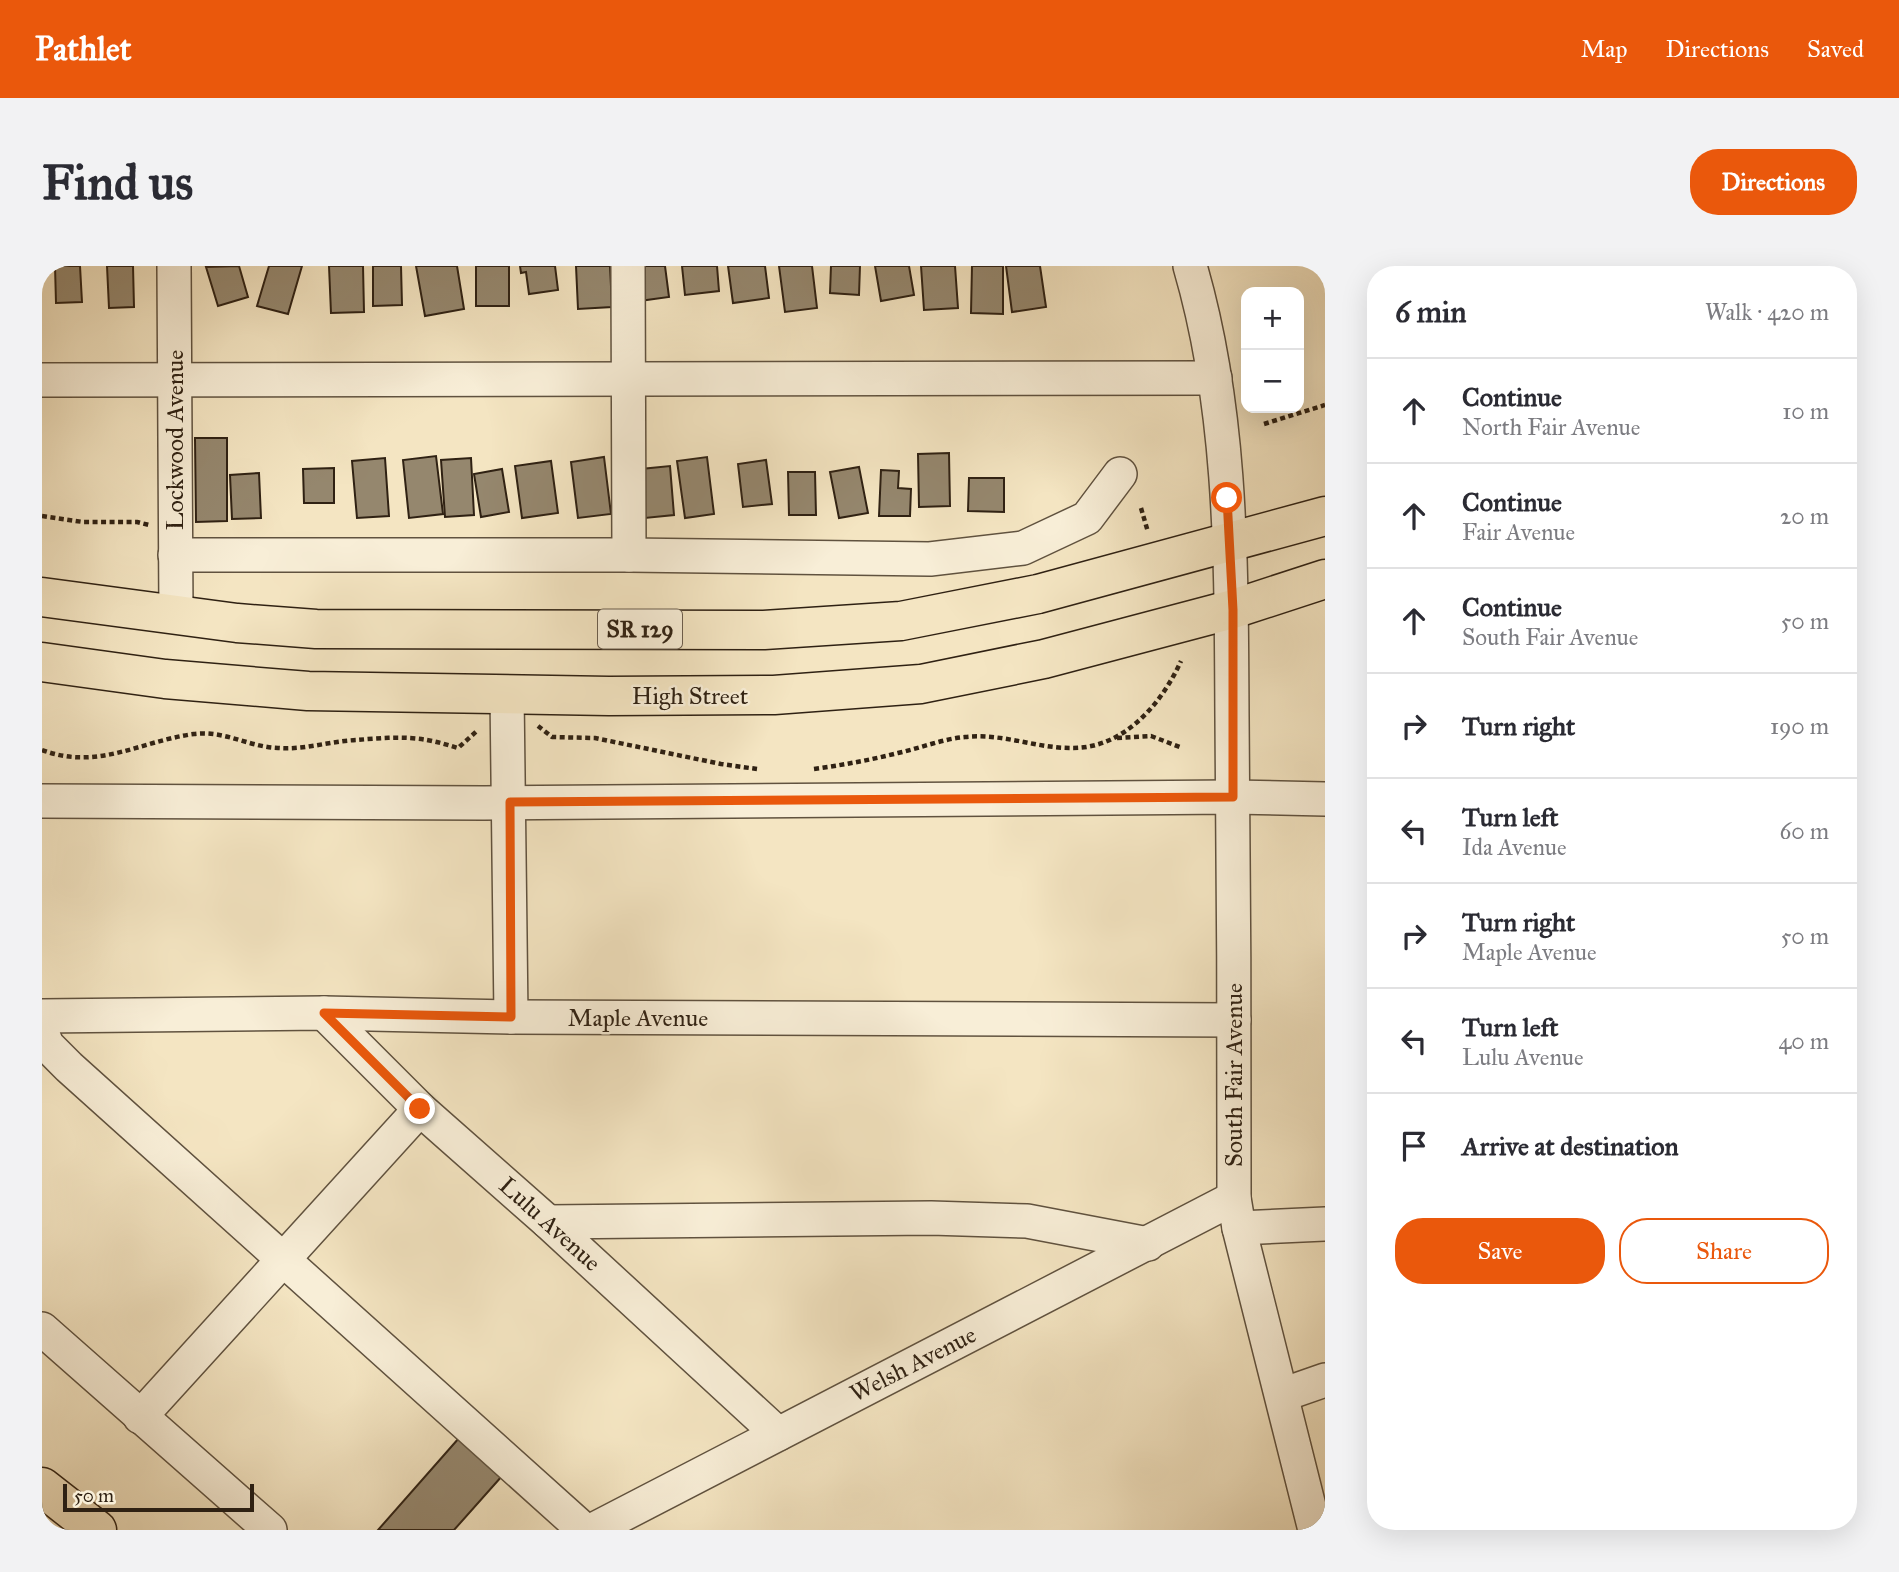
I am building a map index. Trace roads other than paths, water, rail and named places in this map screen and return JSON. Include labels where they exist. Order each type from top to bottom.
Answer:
[{"type":"main road","name":"SR 129","points":[[42,597],[237,623],[316,629],[607,628],[764,631],[901,621],[1038,594],[1325,516]]},
{"type":"main road","name":"High Street","points":[[42,662],[165,679],[509,712],[774,695],[921,684],[1044,659],[1233,610],[1325,579]]},
{"type":"main road","points":[[42,1487],[97,1530]]},
{"type":"street","name":"Lockwood Avenue","points":[[174,266],[176,614]]},
{"type":"street","points":[[628,266],[629,555]]},
{"type":"street","name":"South Fair Avenue","points":[[1190,266],[1209,340],[1215,378],[1223,439],[1230,541],[1233,610],[1237,1213],[1315,1530]]},
{"type":"street","points":[[42,380],[1215,378]]},
{"type":"street","points":[[176,555],[629,555],[930,559],[1023,548],[1087,518],[1119,474]]},
{"type":"street","points":[[509,712],[511,1017]]},
{"type":"street","points":[[42,801],[510,802],[1233,797],[1325,799]]},
{"type":"street","name":"Maple Avenue","points":[[42,1016],[324,1013],[511,1017],[1234,1020]]},
{"type":"street","name":"Lulu Avenue","points":[[324,1013],[420,1109],[548,1222],[778,1433]]},
{"type":"street","points":[[42,1032],[47,1045],[69,1067],[584,1530]]},
{"type":"street","points":[[140,1417],[420,1109]]},
{"type":"street","points":[[1237,1213],[1325,1224]]},
{"type":"street","name":"Welsh Avenue","points":[[593,1530],[1148,1244],[1237,1213]]},
{"type":"street","points":[[548,1222],[932,1218],[1027,1221],[1148,1244]]},
{"type":"street","points":[[42,1329],[270,1530]]},
{"type":"street","points":[[1282,1395],[1325,1380]]}]
